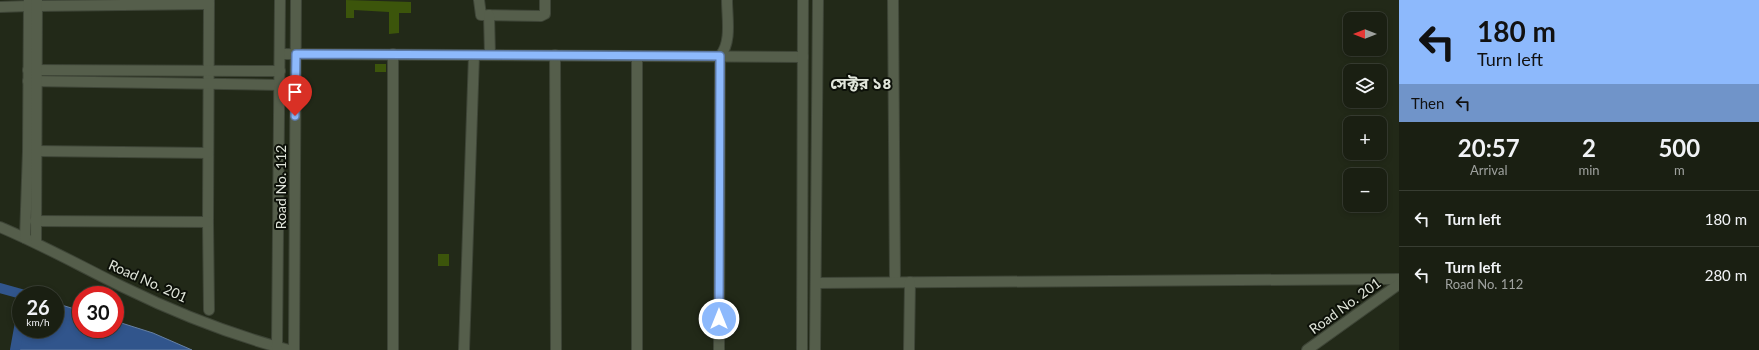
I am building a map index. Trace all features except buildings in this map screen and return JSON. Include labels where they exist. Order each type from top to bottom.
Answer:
[{"type":"street","name":"Road No. 112","points":[[277,347],[280,0]]},
{"type":"street","name":"Road No. 112","points":[[294,350],[296,0]]},
{"type":"street","points":[[479,0],[480,14],[541,16],[545,14],[545,0]]},
{"type":"street","points":[[719,350],[720,56],[725,50],[728,40],[727,0]]},
{"type":"street","points":[[802,350],[803,0]]},
{"type":"street","points":[[815,350],[817,283],[818,0]]},
{"type":"street","points":[[893,0],[894,282]]},
{"type":"street","points":[[0,6],[33,3],[209,2],[209,310]]},
{"type":"street","points":[[33,3],[32,81],[35,152],[36,242]]},
{"type":"street","points":[[489,15],[490,55]]},
{"type":"street","points":[[280,54],[803,57]]},
{"type":"street","points":[[393,54],[393,350]]},
{"type":"street","points":[[464,350],[474,55]]},
{"type":"street","points":[[555,55],[556,350]]},
{"type":"street","points":[[637,56],[637,350]]},
{"type":"street","points":[[32,70],[280,71]]},
{"type":"street","points":[[32,81],[280,85]]},
{"type":"street","points":[[25,238],[32,81]]},
{"type":"street","points":[[35,152],[208,153]]},
{"type":"street","points":[[35,221],[208,222]]},
{"type":"street","name":"Road No. 201","points":[[0,227],[36,242],[131,291],[238,335],[289,350]]},
{"type":"street","points":[[817,283],[1399,279]]},
{"type":"street","points":[[909,350],[910,282]]},
{"type":"street","name":"Road No. 201","points":[[1307,350],[1399,284]]},
{"type":"water","points":[[64,306],[72,308],[72,338],[124,338],[124,324],[153,333],[192,350],[15,350],[17,338],[64,338]]},
{"type":"waterway","points":[[0,288],[12,291]]},
{"type":"waterway","points":[[15,350],[17,338]]},
{"type":"district","name":"সেক্টর ১৪","points":[[861,83]]},
{"type":"route","points":[[295,116],[296,54],[720,56],[719,319]]}]
